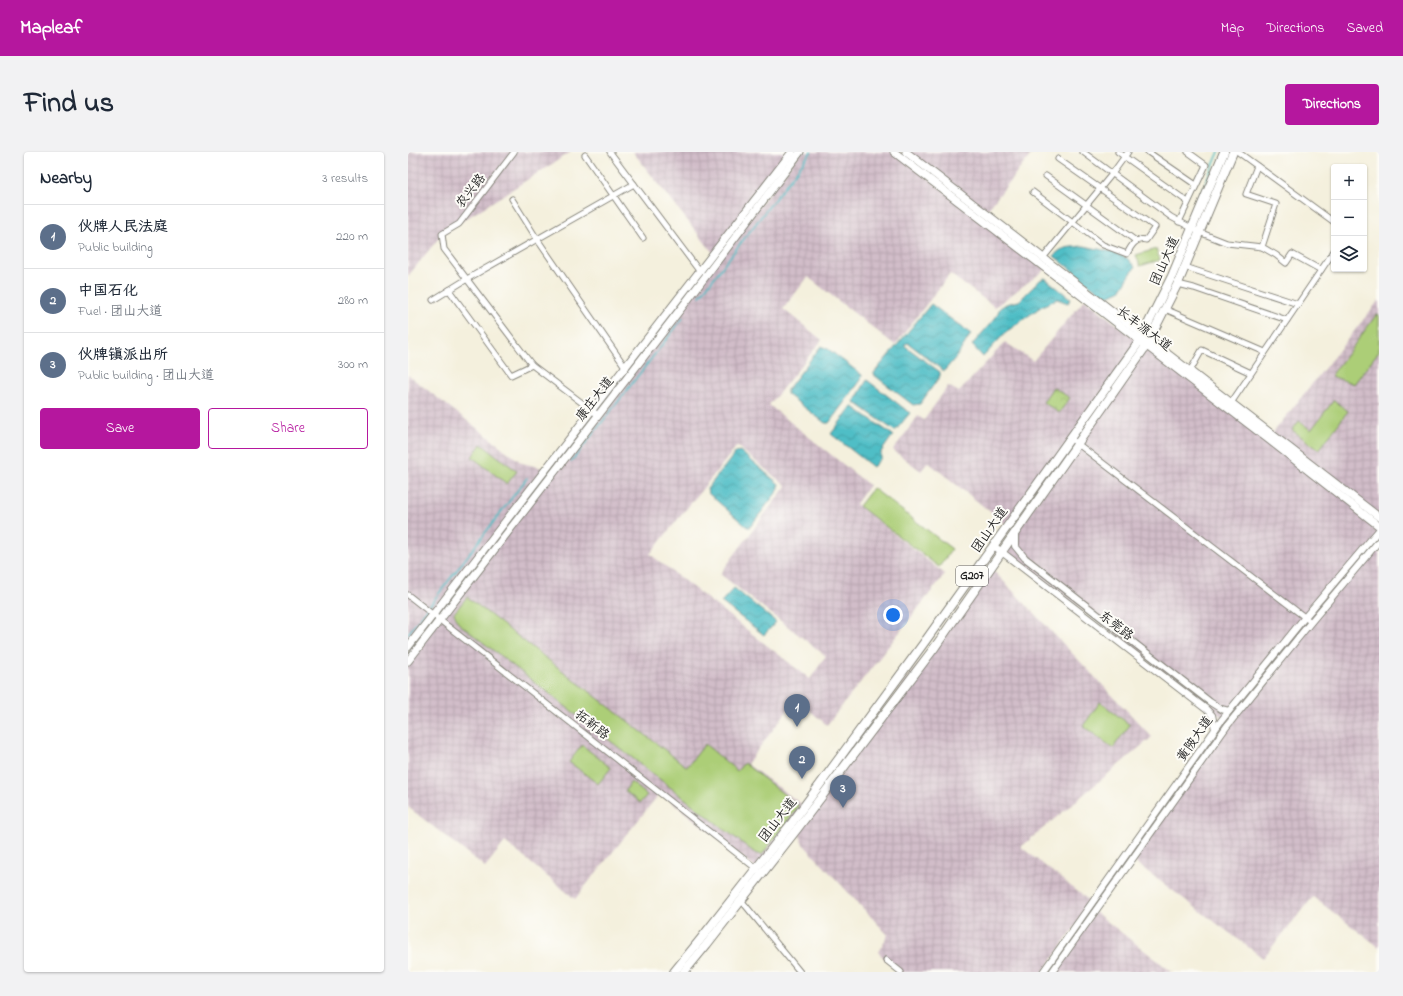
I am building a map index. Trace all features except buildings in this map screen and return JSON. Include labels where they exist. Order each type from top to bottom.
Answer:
[{"type":"highway","name":"团山大道","points":[[674,972],[759,870],[932,650],[1078,443],[1165,309],[1178,284],[1185,267],[1195,231],[1224,152]]},
{"type":"highway","name":"团山大道","points":[[684,972],[741,900],[759,870],[791,824],[994,546],[1070,438],[1144,341],[1172,276],[1233,152]]},
{"type":"main road","name":"康庄大道","points":[[408,661],[595,413],[626,368],[792,152]]},
{"type":"main road","name":"康庄大道","points":[[408,647],[595,413],[800,152]]},
{"type":"main road","name":"长丰源大道","points":[[894,152],[1144,341],[1190,371],[1379,517]]},
{"type":"main road","name":"长丰源大道","points":[[906,152],[1043,258],[1144,341],[1379,526]]},
{"type":"street","name":"农兴路","points":[[467,278],[444,249],[442,234],[459,224],[514,152]]},
{"type":"street","points":[[610,152],[700,272]]},
{"type":"street","points":[[1083,152],[1171,217],[1195,231],[1227,243],[1262,247],[1286,263],[1292,254],[1321,270]]},
{"type":"street","points":[[1118,152],[1188,202]]},
{"type":"street","points":[[1043,258],[1112,174],[1128,152]]},
{"type":"street","points":[[1148,152],[1196,185]]},
{"type":"street","points":[[1188,152],[1216,172]]},
{"type":"street","points":[[1238,152],[1331,220]]},
{"type":"street","points":[[585,155],[643,238]]},
{"type":"street","points":[[1033,192],[1103,245],[1127,254],[1136,241],[1142,239],[1146,240],[1155,227],[1058,159]]},
{"type":"street","points":[[1179,222],[1206,165]]},
{"type":"street","points":[[1257,166],[1246,194],[1276,204],[1262,247]]},
{"type":"street","points":[[1046,176],[1136,241]]},
{"type":"street","points":[[433,300],[467,278],[634,184]]},
{"type":"street","points":[[512,199],[537,239],[626,368]]},
{"type":"street","points":[[1231,403],[1331,255]]},
{"type":"street","points":[[1185,267],[1298,304]]},
{"type":"street","points":[[467,278],[532,365],[595,413]]},
{"type":"street","points":[[1178,284],[1194,288],[1287,320]]},
{"type":"street","points":[[449,290],[511,375],[532,365]]},
{"type":"street","points":[[1165,309],[1265,352]]},
{"type":"street","points":[[1190,371],[1202,350],[1251,373]]},
{"type":"street","points":[[1070,438],[1311,622]]},
{"type":"street","name":"黄陂大道","points":[[1043,972],[1215,729],[1305,617],[1379,530]]},
{"type":"street","name":"东莞路","points":[[1016,532],[1015,546],[1025,558],[1210,702],[1221,709],[1229,711]]},
{"type":"street","name":"黄陂大道","points":[[1052,972],[1227,726],[1379,541]]},
{"type":"street","name":"东莞路","points":[[994,546],[1206,709],[1212,715],[1215,729]]},
{"type":"street","name":"拓新路","points":[[408,595],[759,870]]},
{"type":"street","points":[[741,900],[800,972]]},
{"type":"street","points":[[886,960],[901,972]]},
{"type":"shaded area","points":[[408,152],[571,152],[442,234],[408,276]]},
{"type":"shaded area","points":[[633,152],[792,152],[714,254]]},
{"type":"shaded area","points":[[801,152],[894,152],[1046,269],[995,307],[950,274],[895,345],[808,277],[783,309],[822,340],[769,405],[869,485],[856,504],[945,574],[827,725],[796,699],[747,764],[804,806],[756,868],[660,793],[575,899],[505,842],[485,867],[408,807],[408,661]],"holes":[[[737,446],[786,486],[720,574],[826,656],[810,679],[650,554]]]},
{"type":"shaded area","points":[[906,152],[1033,152],[985,213]]},
{"type":"shaded area","points":[[1085,299],[1139,342],[1008,526],[928,462],[921,471],[893,450],[918,416],[924,420],[948,386],[959,392],[1005,342],[1033,361]]},
{"type":"shaded area","points":[[1379,300],[1379,947],[1313,897],[1263,958],[1132,860],[1187,783],[1182,779],[1226,720],[1003,549],[1146,346],[1268,439]]},
{"type":"shaded area","points":[[408,375],[522,463],[547,469],[408,647]]},
{"type":"shaded area","points":[[990,567],[1152,737],[1021,847],[1092,903],[1043,972],[901,972],[878,952],[888,935],[803,844],[797,829]]},
{"type":"shaded area","points":[[1095,912],[1172,972],[1052,972]]},
{"type":"green space","points":[[1156,249],[1160,260],[1140,266],[1136,255]]},
{"type":"green space","points":[[1377,314],[1379,316],[1379,351],[1354,384],[1331,376]]},
{"type":"green space","points":[[1053,387],[1070,398],[1059,413],[1043,402]]},
{"type":"green space","points":[[1334,400],[1348,411],[1319,450],[1292,430],[1299,421],[1311,430]]},
{"type":"green space","points":[[481,444],[517,471],[507,484],[472,457]]},
{"type":"green space","points":[[873,488],[952,549],[939,567],[859,506]]},
{"type":"green space","points":[[467,597],[687,767],[705,744],[737,771],[744,763],[799,806],[762,855],[755,853],[458,623],[454,613]]},
{"type":"green space","points":[[1100,702],[1130,725],[1113,748],[1083,726]]},
{"type":"green space","points":[[582,745],[611,768],[598,784],[569,762]]},
{"type":"green space","points":[[631,782],[647,795],[640,803],[625,791]]},
{"type":"water","points":[[1084,246],[1113,252],[1127,258],[1135,267],[1120,291],[1105,297],[1054,256],[1060,250]]},
{"type":"water","points":[[1045,278],[1071,299],[1068,303],[1057,299],[1042,306],[1006,332],[983,357],[972,345],[996,317],[1000,308],[1006,304],[1019,301],[1040,280]]},
{"type":"water","points":[[931,304],[971,334],[957,356],[944,371],[908,343],[905,344],[905,346],[940,372],[940,376],[920,404],[913,405],[874,375],[874,373]]},
{"type":"water","points":[[821,346],[828,349],[862,375],[861,380],[829,423],[825,423],[787,394],[787,390]]},
{"type":"water","points":[[867,380],[910,413],[895,431],[854,402]]},
{"type":"water","points":[[852,406],[893,435],[881,452],[881,458],[873,467],[831,434]]},
{"type":"water","points":[[740,451],[779,484],[779,489],[750,527],[747,527],[708,493],[707,489],[736,452]]},
{"type":"water","points":[[734,588],[776,622],[764,635],[721,602]]},
{"type":"waterway","points":[[700,296],[811,152]]},
{"type":"waterway","points":[[1188,222],[1219,152]]},
{"type":"waterway","points":[[571,462],[683,318]]},
{"type":"waterway","points":[[408,634],[527,478]]},
{"type":"place","name":"伙牌人民法庭","points":[[797,727]]},
{"type":"place","name":"中国石化","points":[[802,779]]},
{"type":"place","name":"伙牌镇派出所","points":[[843,808]]}]
